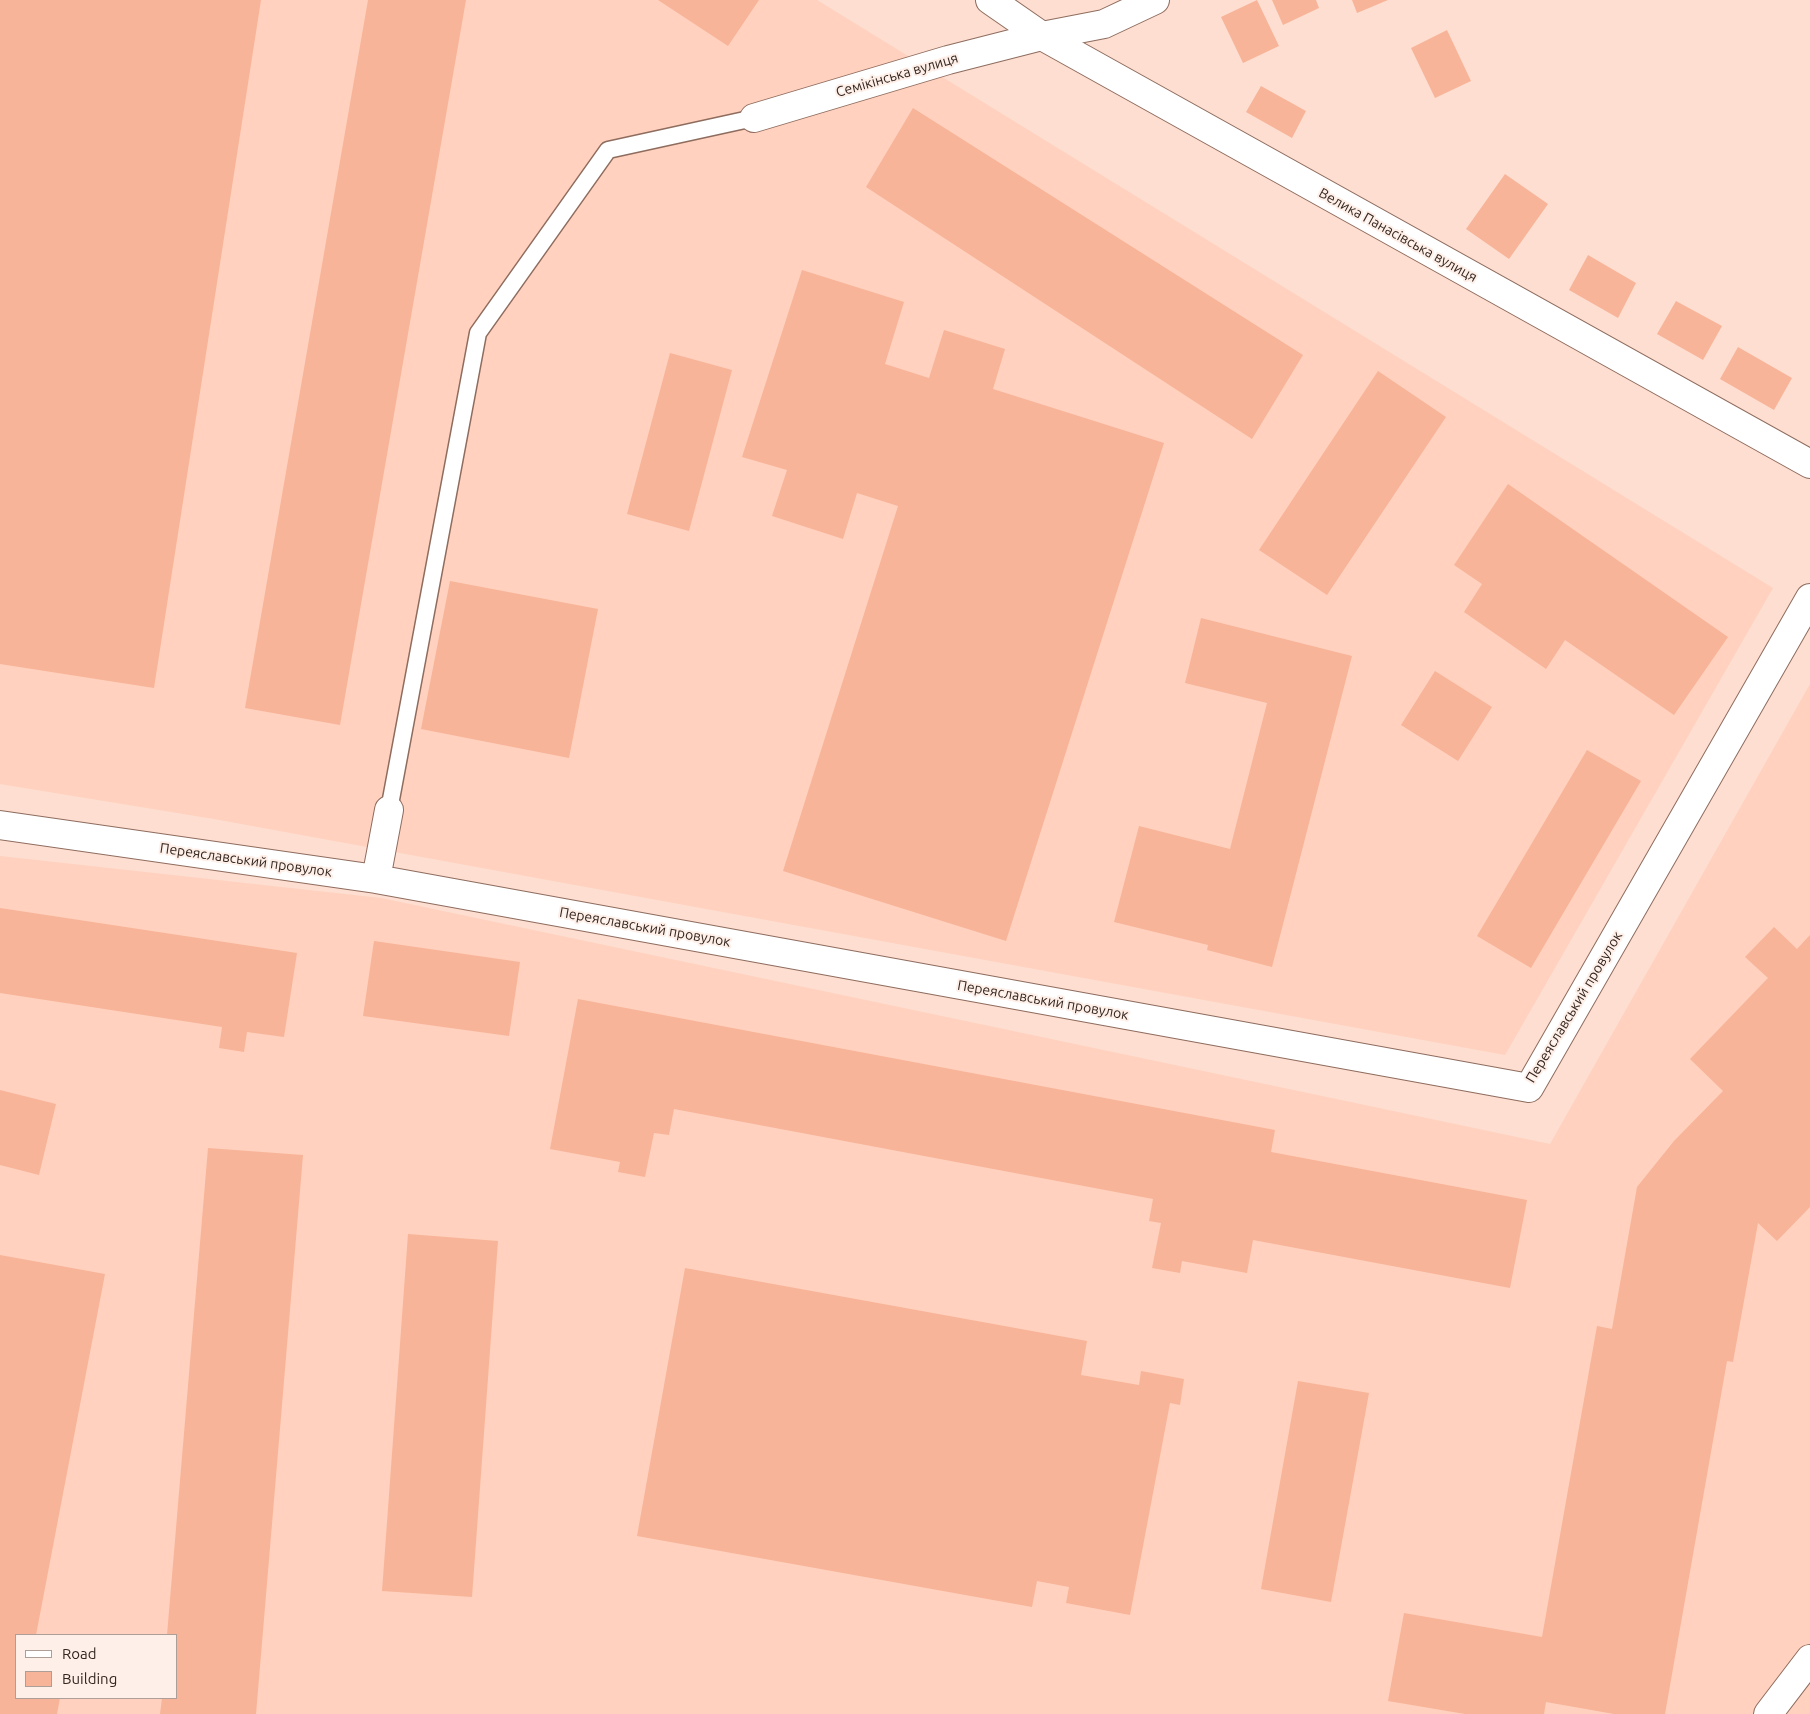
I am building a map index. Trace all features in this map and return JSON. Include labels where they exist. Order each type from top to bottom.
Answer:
[{"type":"street","name":"Велика Панасівська вулиця","points":[[990,0],[1042,36],[1810,464]]},
{"type":"street","name":"Семікінська вулиця","points":[[754,118],[948,60],[1042,36],[1104,24],[1155,0]]},
{"type":"street","name":"Переяславський провулок","points":[[0,825],[376,879],[1529,1088],[1810,598]]},
{"type":"street","points":[[376,879],[389,810]]},
{"type":"street","points":[[1768,1714],[1810,1659]]},
{"type":"lane","points":[[389,810],[478,333],[608,150],[754,118]]},
{"type":"shaded area","points":[[0,0],[817,0],[1773,588],[1505,1055],[214,819],[0,784]]},
{"type":"shaded area","points":[[1810,684],[1810,1714],[0,1714],[0,856],[381,898],[1550,1144]]},
{"type":"building","points":[[0,0],[261,0],[154,688],[0,664]]},
{"type":"building","points":[[368,0],[466,0],[340,725],[245,708]]},
{"type":"building","points":[[658,0],[759,0],[728,46]]},
{"type":"building","points":[[1257,0],[1279,46],[1243,63],[1221,17]]},
{"type":"building","points":[[1272,0],[1316,0],[1319,8],[1283,25]]},
{"type":"building","points":[[1352,0],[1388,0],[1357,13]]},
{"type":"building","points":[[1447,30],[1471,81],[1435,98],[1411,48]]},
{"type":"building","points":[[1261,86],[1306,111],[1292,138],[1246,112]]},
{"type":"building","points":[[913,108],[1303,355],[1252,439],[866,187]]},
{"type":"building","points":[[1505,174],[1548,204],[1509,259],[1466,229]]},
{"type":"building","points":[[1588,255],[1636,283],[1618,318],[1569,290]]},
{"type":"building","points":[[802,270],[904,302],[885,364],[929,378],[944,330],[1005,349],[993,389],[1164,443],[1006,941],[783,871],[898,506],[857,493],[843,539],[772,516],[787,470],[742,457]]},
{"type":"building","points":[[1676,301],[1722,326],[1703,360],[1657,334]]},
{"type":"building","points":[[1738,347],[1792,378],[1774,410],[1720,379]]},
{"type":"building","points":[[670,353],[732,370],[689,531],[627,514]]},
{"type":"building","points":[[1378,371],[1446,417],[1327,595],[1259,550]]},
{"type":"building","points":[[1508,484],[1728,637],[1674,715],[1565,640],[1546,669],[1464,612],[1482,584],[1454,565]]},
{"type":"building","points":[[450,581],[598,609],[569,758],[421,729]]},
{"type":"building","points":[[1201,618],[1352,656],[1272,967],[1207,950],[1208,945],[1114,922],[1139,826],[1230,849],[1267,703],[1185,683]]},
{"type":"building","points":[[1435,671],[1492,707],[1458,761],[1401,725]]},
{"type":"building","points":[[1587,750],[1641,781],[1531,968],[1477,936]]},
{"type":"building","points":[[0,908],[297,953],[284,1037],[247,1032],[244,1052],[219,1048],[222,1027],[0,993]]},
{"type":"building","points":[[1774,927],[1797,949],[1810,935],[1810,1207],[1777,1241],[1758,1223],[1733,1362],[1727,1361],[1665,1714],[1614,1714],[1546,1702],[1544,1714],[1465,1714],[1388,1701],[1404,1613],[1542,1637],[1597,1326],[1612,1329],[1637,1187],[1674,1141],[1723,1091],[1690,1059],[1768,978],[1745,957]]},
{"type":"building","points":[[374,941],[520,962],[509,1036],[363,1016]]},
{"type":"building","points":[[578,999],[1275,1130],[1271,1152],[1527,1200],[1510,1288],[1253,1240],[1247,1273],[1182,1261],[1180,1273],[1152,1268],[1161,1223],[1149,1221],[1153,1199],[674,1109],[669,1135],[654,1133],[645,1177],[618,1172],[620,1162],[550,1149]]},
{"type":"building","points":[[0,1090],[56,1104],[39,1175],[0,1165]]},
{"type":"building","points":[[208,1148],[303,1155],[256,1714],[160,1714],[162,1699],[178,1699],[178,1634],[167,1634]]},
{"type":"building","points":[[408,1234],[498,1241],[472,1597],[382,1591]]},
{"type":"building","points":[[0,1255],[105,1274],[36,1634],[15,1634],[15,1699],[60,1699],[57,1714],[0,1714]]},
{"type":"building","points":[[685,1268],[1087,1341],[1081,1375],[1139,1385],[1141,1371],[1184,1379],[1180,1405],[1170,1403],[1130,1615],[1066,1603],[1069,1587],[1037,1581],[1032,1607],[637,1536]]},
{"type":"building","points":[[1298,1381],[1369,1393],[1331,1602],[1261,1589]]}]
